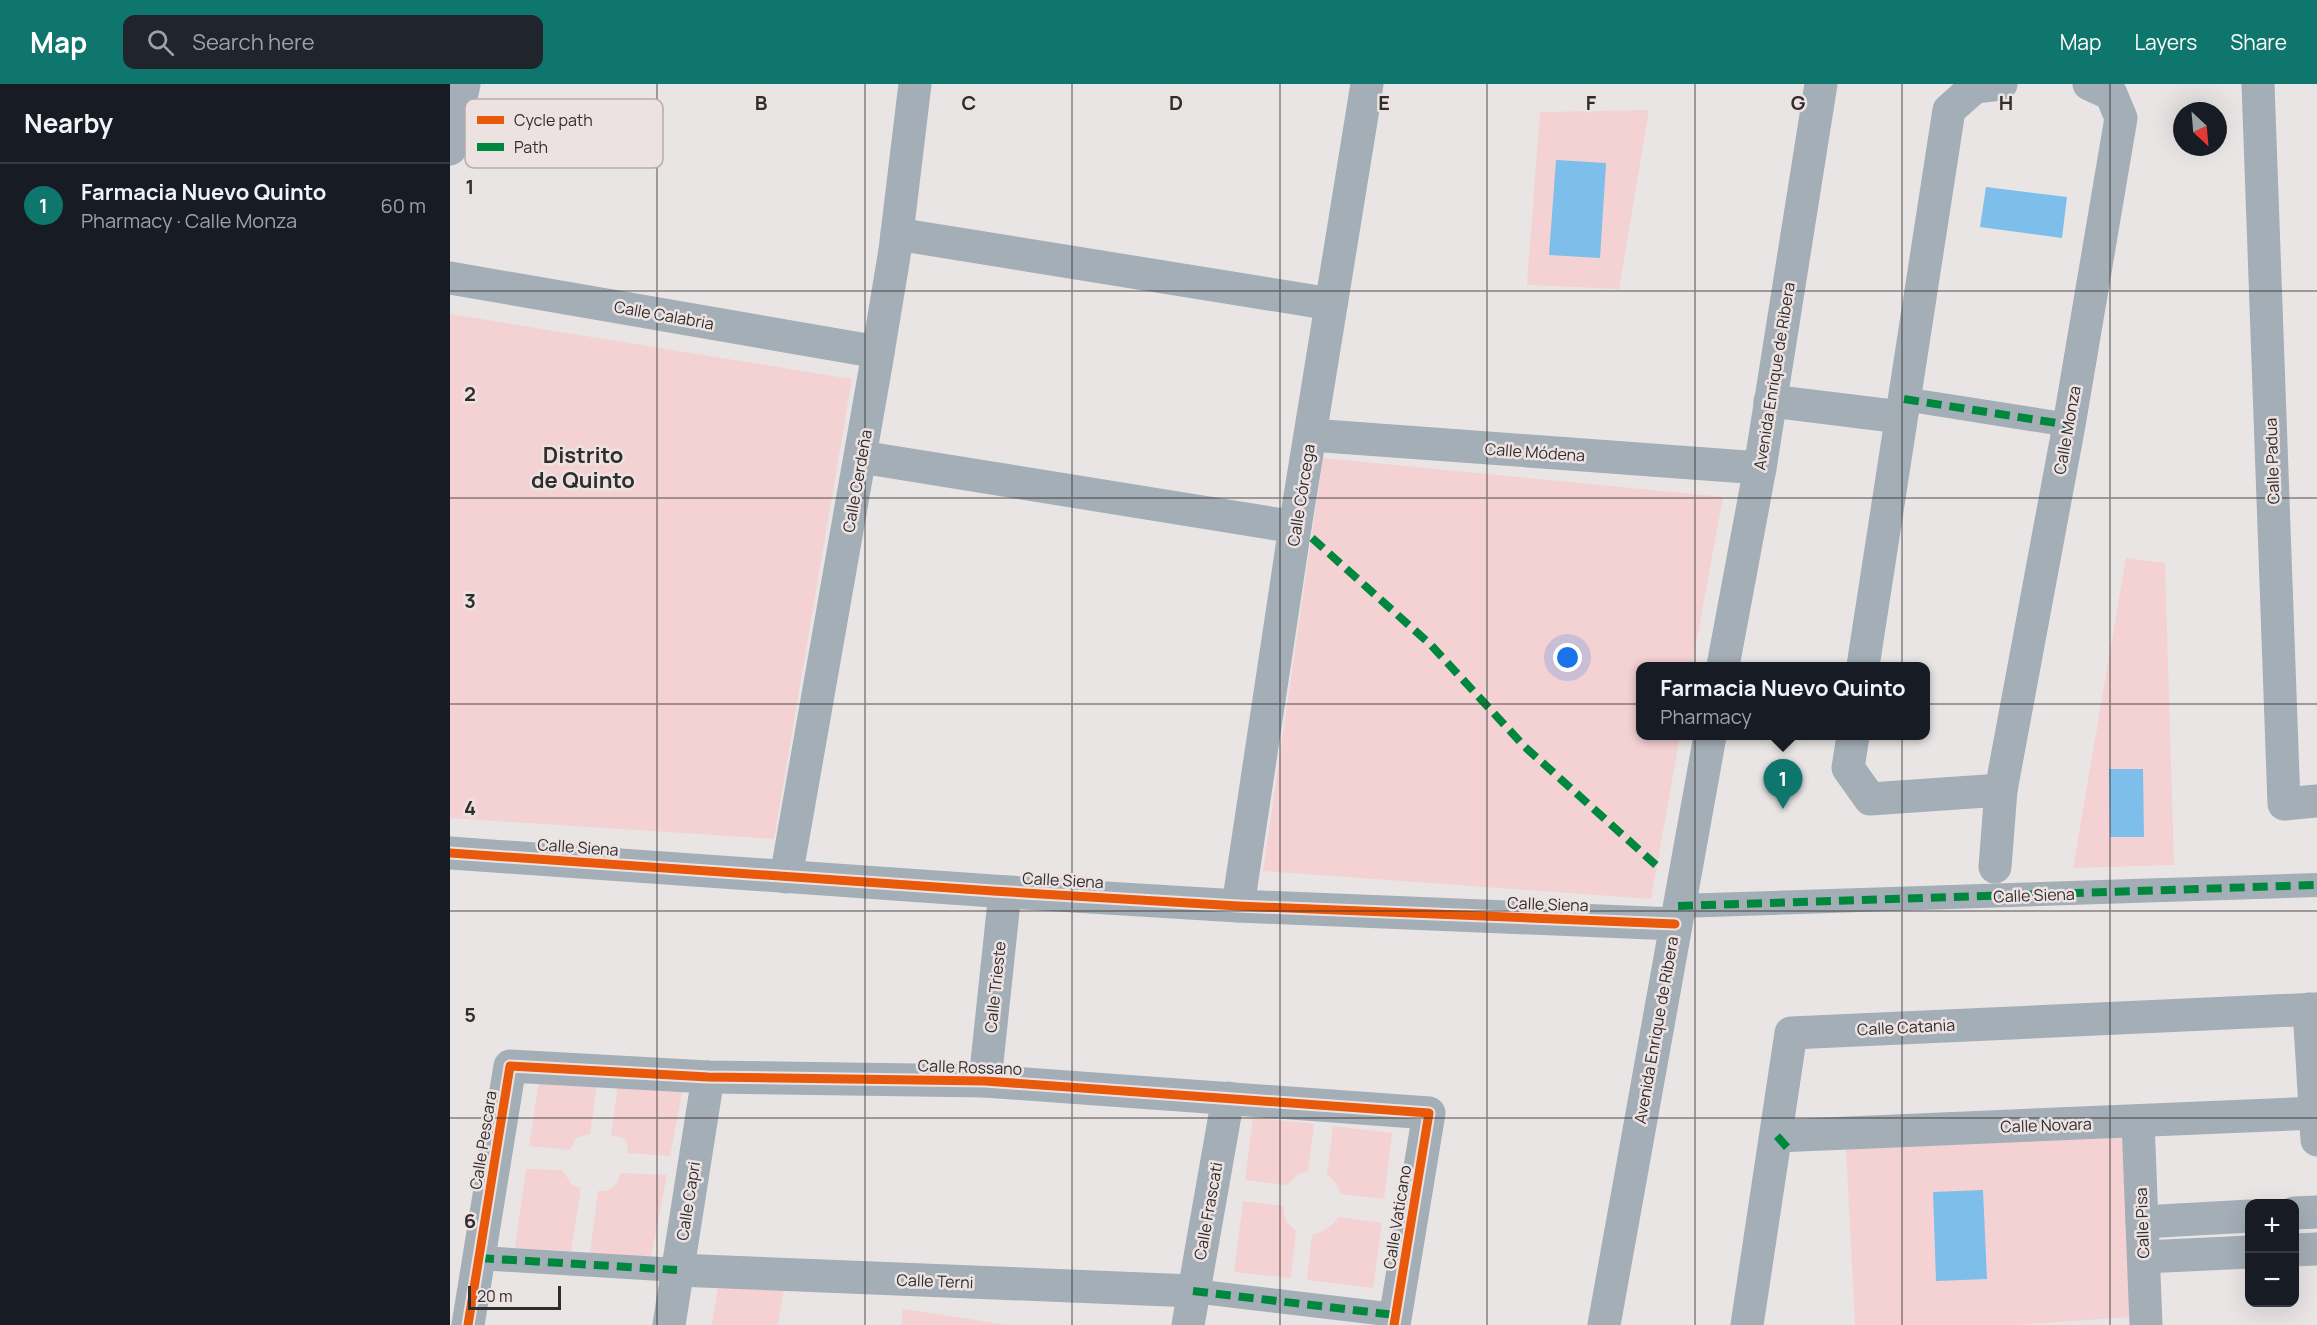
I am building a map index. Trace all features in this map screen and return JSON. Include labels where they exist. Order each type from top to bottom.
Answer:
[{"type":"street","points":[[450,149],[464,84]]},
{"type":"street","name":"Calle Cerdeña","points":[[786,877],[861,457],[897,234],[915,84]]},
{"type":"street","name":"Calle Córcega","points":[[1238,906],[1295,527],[1366,84]]},
{"type":"street","name":"Avenida Enrique de Ribera","points":[[1724,662],[1760,468],[1821,84]]},
{"type":"street","points":[[1864,662],[1949,110],[1975,87],[2001,84]]},
{"type":"street","name":"Calle Monza","points":[[1995,867],[2001,790],[2069,425],[2121,118],[2111,94],[2089,84]]},
{"type":"street","name":"Calle Padua","points":[[2258,84],[2284,804],[2317,801]]},
{"type":"street","points":[[897,234],[1331,304]]},
{"type":"street","name":"Calle Calabria","points":[[450,278],[878,352]]},
{"type":"street","points":[[1770,401],[1902,408],[2069,425]]},
{"type":"street","name":"Calle Módena","points":[[1311,435],[1760,468]]},
{"type":"street","points":[[861,457],[1295,527]]},
{"type":"street","name":"Avenida Enrique de Ribera","points":[[1604,1325],[1709,740]]},
{"type":"street","points":[[1852,740],[1848,768],[1870,799],[2001,790]]},
{"type":"street","name":"Calle Siena","points":[[450,853],[1238,906],[1677,915],[2317,885]]},
{"type":"street","name":"Calle Trieste","points":[[985,1081],[1005,892]]},
{"type":"street","points":[[2313,1009],[2316,1126]]},
{"type":"street","name":"Calle Catania","points":[[1747,1325],[1784,1145],[1791,1033],[2313,1009]]},
{"type":"street","name":"Calle Rossano","points":[[510,1066],[708,1077],[985,1081],[1429,1113]]},
{"type":"street","name":"Calle Pescara","points":[[468,1325],[510,1066]]},
{"type":"street","name":"Calle Capri","points":[[669,1325],[708,1077]]},
{"type":"street","name":"Calle Frascati","points":[[1188,1325],[1228,1098]]},
{"type":"street","name":"Calle Vaticano","points":[[1395,1320],[1429,1113]]},
{"type":"street","name":"Calle Novara","points":[[1784,1145],[2138,1121],[2316,1126]]},
{"type":"street","name":"Calle Pisa","points":[[2138,1121],[2146,1325]]},
{"type":"street","points":[[2299,1213],[2317,1212]]},
{"type":"street","points":[[2142,1221],[2245,1216]]},
{"type":"street","points":[[2299,1250],[2317,1249]]},
{"type":"street","points":[[2144,1257],[2245,1252]]},
{"type":"street","points":[[479,1258],[677,1270]]},
{"type":"street","name":"Calle Terni","points":[[677,1270],[1194,1291]]},
{"type":"street","points":[[1194,1291],[1395,1320]]},
{"type":"shaded area","points":[[1649,110],[1619,289],[1527,285],[1540,112]]},
{"type":"shaded area","points":[[450,314],[852,379],[774,839],[450,818]]},
{"type":"shaded area","points":[[1323,458],[1723,497],[1693,662],[1636,662],[1636,740],[1679,740],[1651,899],[1263,871]]},
{"type":"shaded area","points":[[2126,558],[2165,563],[2174,865],[2073,868]]},
{"type":"shaded area","points":[[539,1082],[597,1085],[590,1134],[576,1138],[570,1150],[529,1146]]},
{"type":"shaded area","points":[[618,1085],[683,1088],[670,1156],[627,1153],[628,1144],[623,1138],[611,1136]]},
{"type":"shaded area","points":[[1253,1117],[1314,1124],[1308,1171],[1299,1174],[1287,1185],[1245,1180]]},
{"type":"shaded area","points":[[1333,1126],[1392,1133],[1384,1199],[1341,1194],[1334,1180],[1327,1175]]},
{"type":"shaded area","points":[[2124,1134],[2132,1317],[2014,1325],[1855,1325],[1846,1149]]},
{"type":"shaded area","points":[[526,1169],[562,1170],[573,1186],[581,1188],[571,1251],[515,1248]]},
{"type":"shaded area","points":[[620,1173],[667,1175],[651,1257],[590,1253],[598,1191],[613,1187]]},
{"type":"shaded area","points":[[1243,1201],[1284,1206],[1286,1220],[1296,1231],[1291,1278],[1234,1272]]},
{"type":"shaded area","points":[[1339,1217],[1382,1223],[1373,1288],[1307,1280],[1312,1235],[1327,1229]]},
{"type":"shaded area","points":[[719,1280],[784,1289],[778,1325],[712,1325]]},
{"type":"shaded area","points":[[903,1309],[1009,1325],[901,1325]]},
{"type":"water","points":[[1556,160],[1606,163],[1600,258],[1549,255]]},
{"type":"water","points":[[1986,187],[2067,197],[2062,238],[1980,227]]},
{"type":"water","points":[[2109,769],[2143,769],[2144,837],[2110,837]]},
{"type":"water","points":[[1983,1190],[1987,1279],[1936,1281],[1933,1192]]},
{"type":"marked path","points":[[1904,399],[2069,425]]},
{"type":"marked path","points":[[1312,538],[1431,645],[1524,746],[1657,866]]},
{"type":"marked path","points":[[1678,906],[2317,885]]},
{"type":"marked path","points":[[1777,1136],[1792,1153]]},
{"type":"marked path","points":[[479,1258],[677,1270]]},
{"type":"marked path","points":[[1193,1291],[1395,1315]]},
{"type":"cycle path","points":[[450,853],[1238,906],[1675,924]]},
{"type":"cycle path","points":[[468,1325],[510,1066],[708,1077],[985,1081],[1429,1113],[1394,1325]]},
{"type":"place","name":"Farmacia Nuevo Quinto","points":[[1783,809]]},
{"type":"district","name":"Distrito de Quinto","points":[[583,468]]}]
